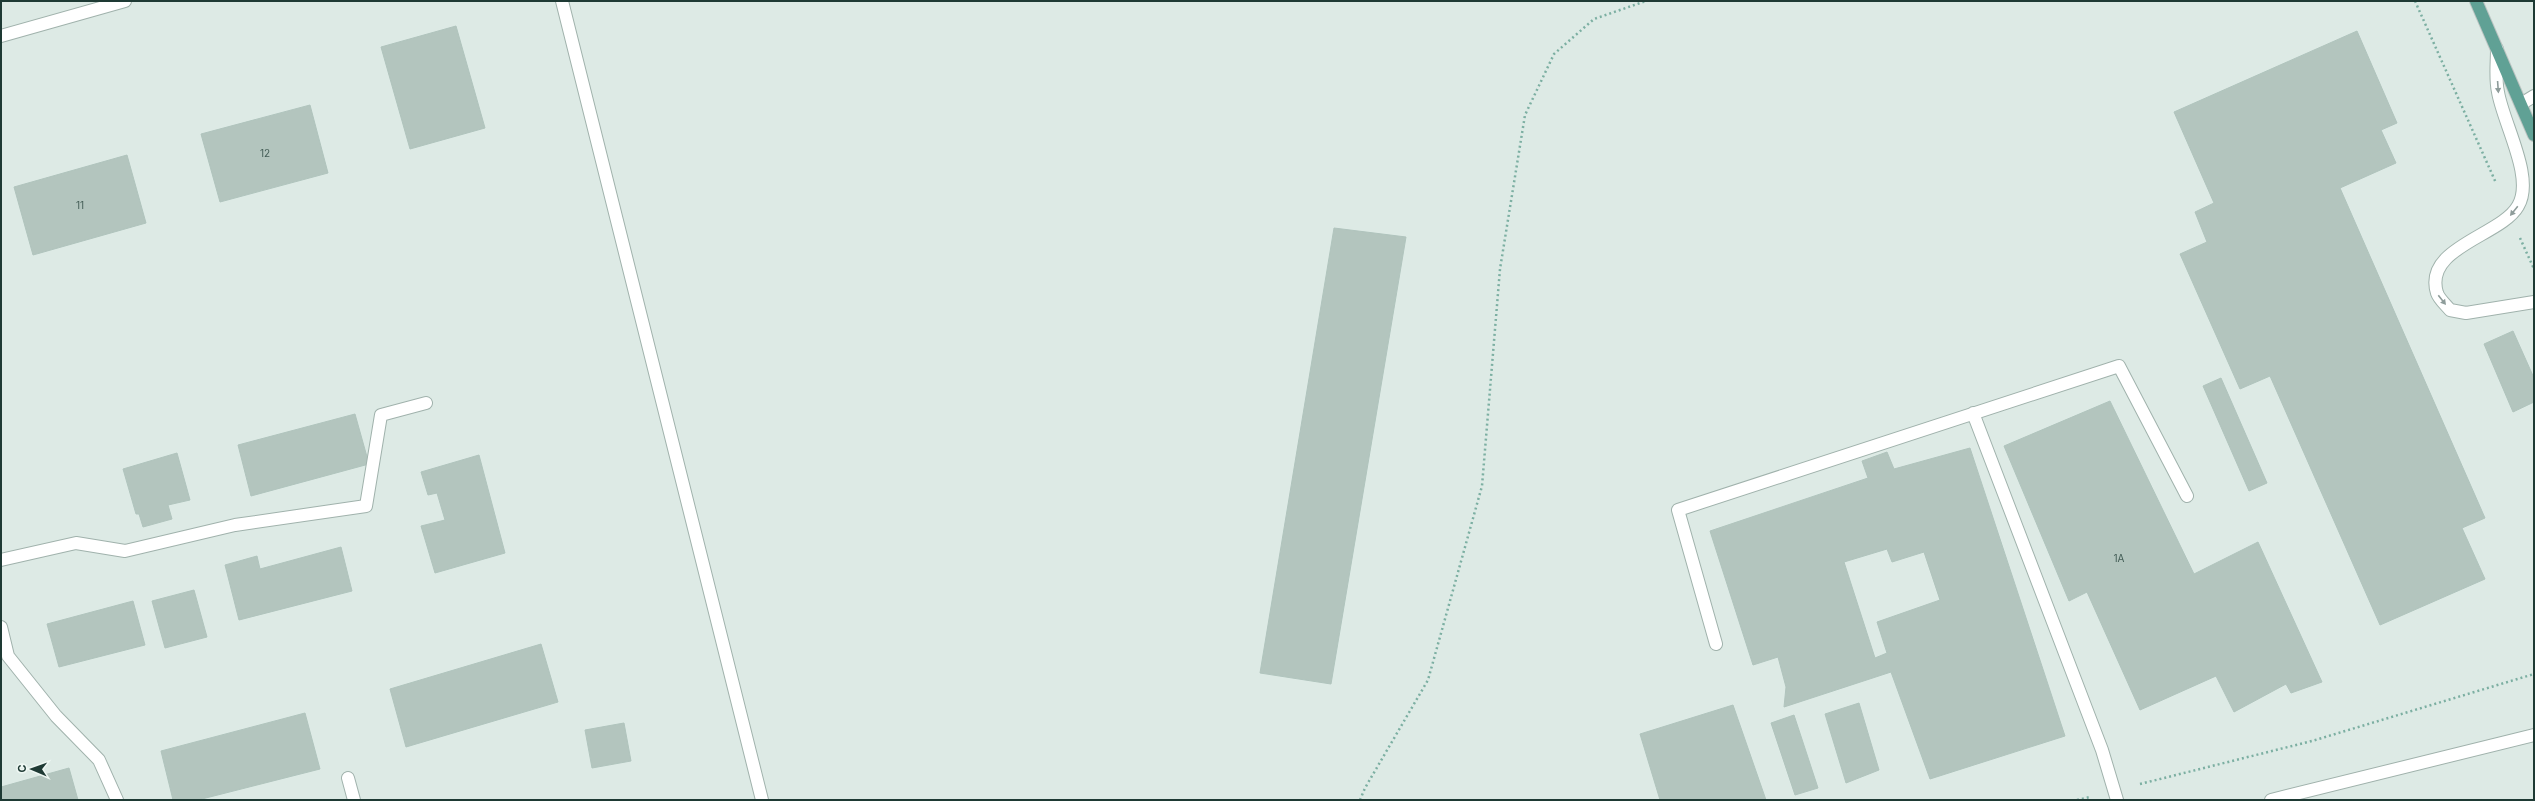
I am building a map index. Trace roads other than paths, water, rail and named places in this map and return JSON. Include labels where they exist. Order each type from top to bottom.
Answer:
[{"type":"main road","points":[[2476,1],[2534,135]]},
{"type":"street","points":[[1,36],[99,5],[125,1]]},
{"type":"street","points":[[562,1],[762,800]]},
{"type":"street","points":[[2496,48],[2498,90],[2504,120],[2520,162],[2524,189],[2519,206],[2511,216],[2449,255],[2436,275],[2437,294],[2450,310],[2466,313],[2534,302]]},
{"type":"street","points":[[2520,104],[2534,96]]},
{"type":"street","points":[[1716,644],[1678,510],[2119,366],[2187,496]]},
{"type":"street","points":[[1,560],[76,543],[125,551],[235,525],[366,506],[381,415],[426,403]]},
{"type":"street","points":[[1973,413],[2102,750],[2116,795]]},
{"type":"street","points":[[1,627],[8,656],[56,716],[99,760],[117,800]]},
{"type":"street","points":[[2271,800],[2534,735]]},
{"type":"street","points":[[348,778],[354,800]]}]
